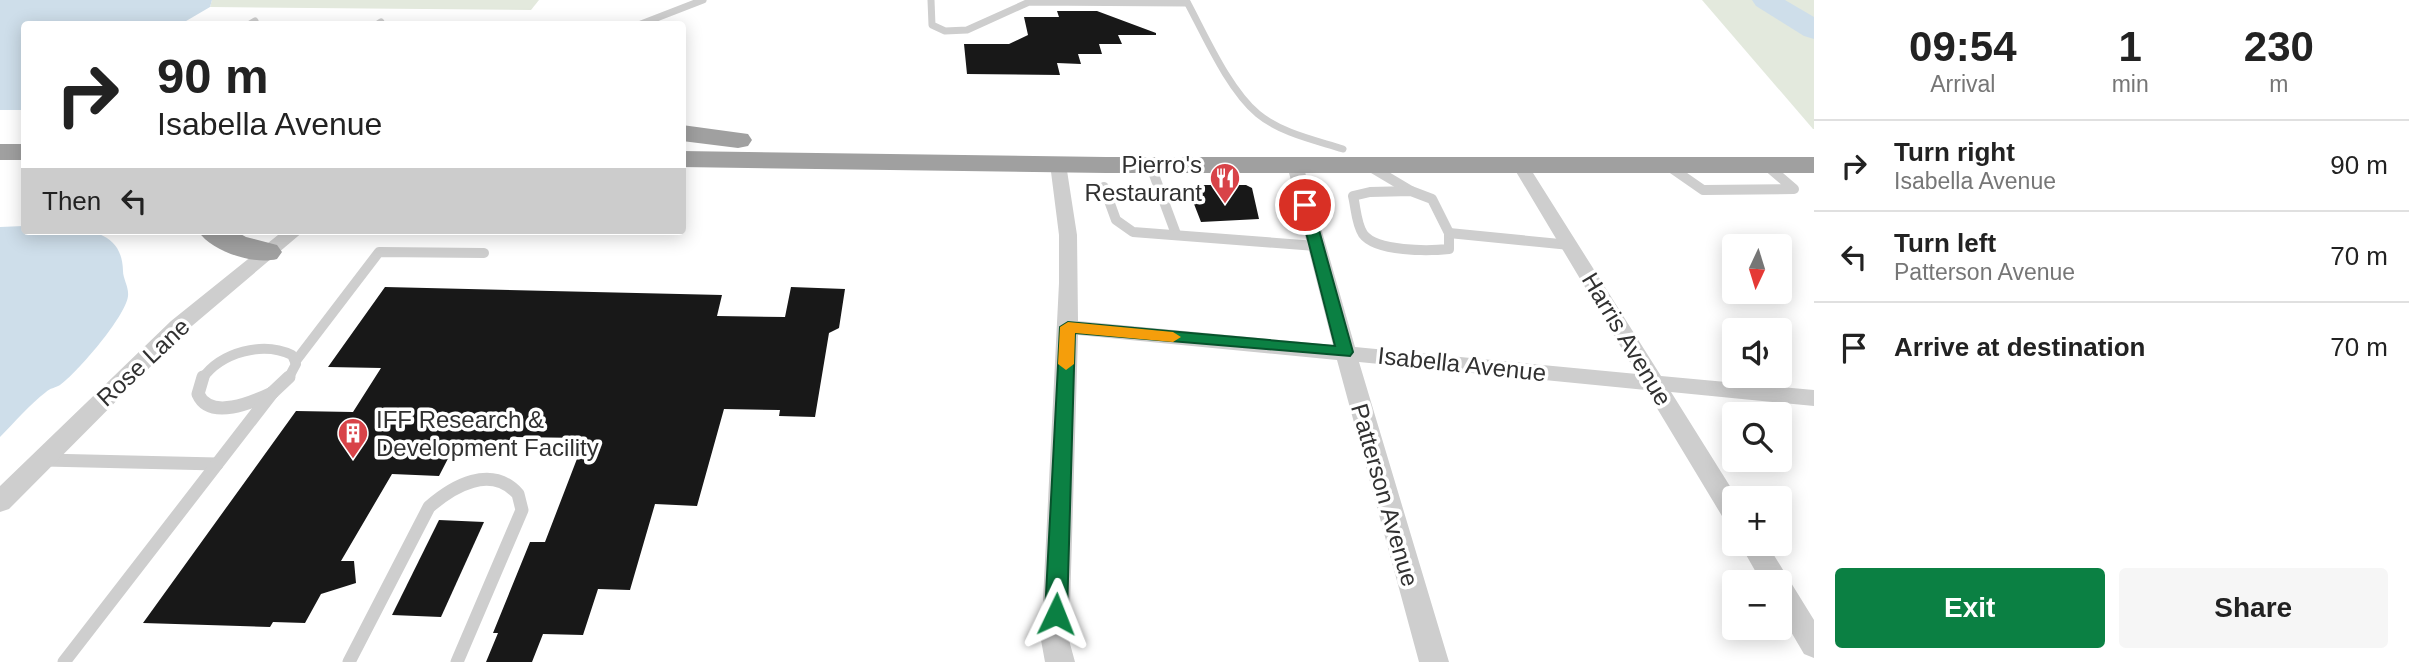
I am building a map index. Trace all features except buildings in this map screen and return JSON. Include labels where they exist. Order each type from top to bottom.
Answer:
[{"type":"highway","points":[[686,134],[751,142]]},
{"type":"highway","points":[[686,142],[1343,149],[1814,148]]},
{"type":"highway","points":[[686,159],[1058,164],[1814,165]]},
{"type":"highway","points":[[220,235],[235,244],[266,252]]},
{"type":"street","points":[[1058,164],[1068,235],[1068,327],[1055,640],[1060,662]]},
{"type":"street","name":"Patterson Avenue","points":[[1294,164],[1434,662]]},
{"type":"street","name":"Harris Avenue","points":[[1520,165],[1722,494]]},
{"type":"street","name":"Rose Lane","points":[[0,502],[153,349],[289,235]]},
{"type":"street","name":"Isabella Avenue","points":[[1068,327],[1814,398]]},
{"type":"street","points":[[1792,609],[1814,645]]},
{"type":"lane","points":[[649,21],[703,0]]},
{"type":"lane","points":[[931,0],[932,25],[945,31],[957,32],[1029,2],[1186,1],[1243,97],[1258,113],[1309,138],[1343,149]]},
{"type":"lane","points":[[1150,164],[1176,234]]},
{"type":"lane","points":[[1367,164],[1411,191],[1432,199],[1449,233],[1449,249],[1379,244],[1368,240],[1362,232],[1353,196],[1370,192],[1411,191]]},
{"type":"lane","points":[[1104,187],[1116,222],[1121,228],[1133,232],[1316,246]]},
{"type":"lane","points":[[1449,233],[1570,245]]},
{"type":"lane","points":[[64,662],[272,393],[292,375],[295,362],[379,252],[484,253]]},
{"type":"lane","points":[[272,393],[256,401],[224,408],[210,406],[200,400],[196,393],[198,383],[205,373],[224,359],[248,350],[278,348],[288,351],[295,362]]},
{"type":"lane","points":[[42,460],[217,464]]},
{"type":"lane","points":[[349,662],[429,507],[458,485],[490,478],[513,488],[522,498],[522,510],[457,662]]},
{"type":"shaded area","points":[[212,0],[539,0],[531,10],[210,7]]},
{"type":"shaded area","points":[[1702,0],[1814,0],[1814,129],[1813,129]]},
{"type":"water","points":[[0,0],[212,0],[210,7],[186,21],[21,21],[21,110],[0,110]]},
{"type":"water","points":[[21,226],[21,235],[101,235],[112,242],[120,254],[128,296],[119,317],[88,357],[68,379],[34,402],[0,437],[0,227]]},
{"type":"waterway","points":[[1766,0],[1814,30]]},
{"type":"slow traffic","points":[[1066,364],[1068,327],[1173,337]]},
{"type":"place","name":"Pierro's Restaurant","points":[[1225,205]]},
{"type":"place","name":"IFF Research & Development Facility","points":[[353,460]]},
{"type":"route","points":[[1056,614],[1068,327],[1345,352],[1305,205]]}]
